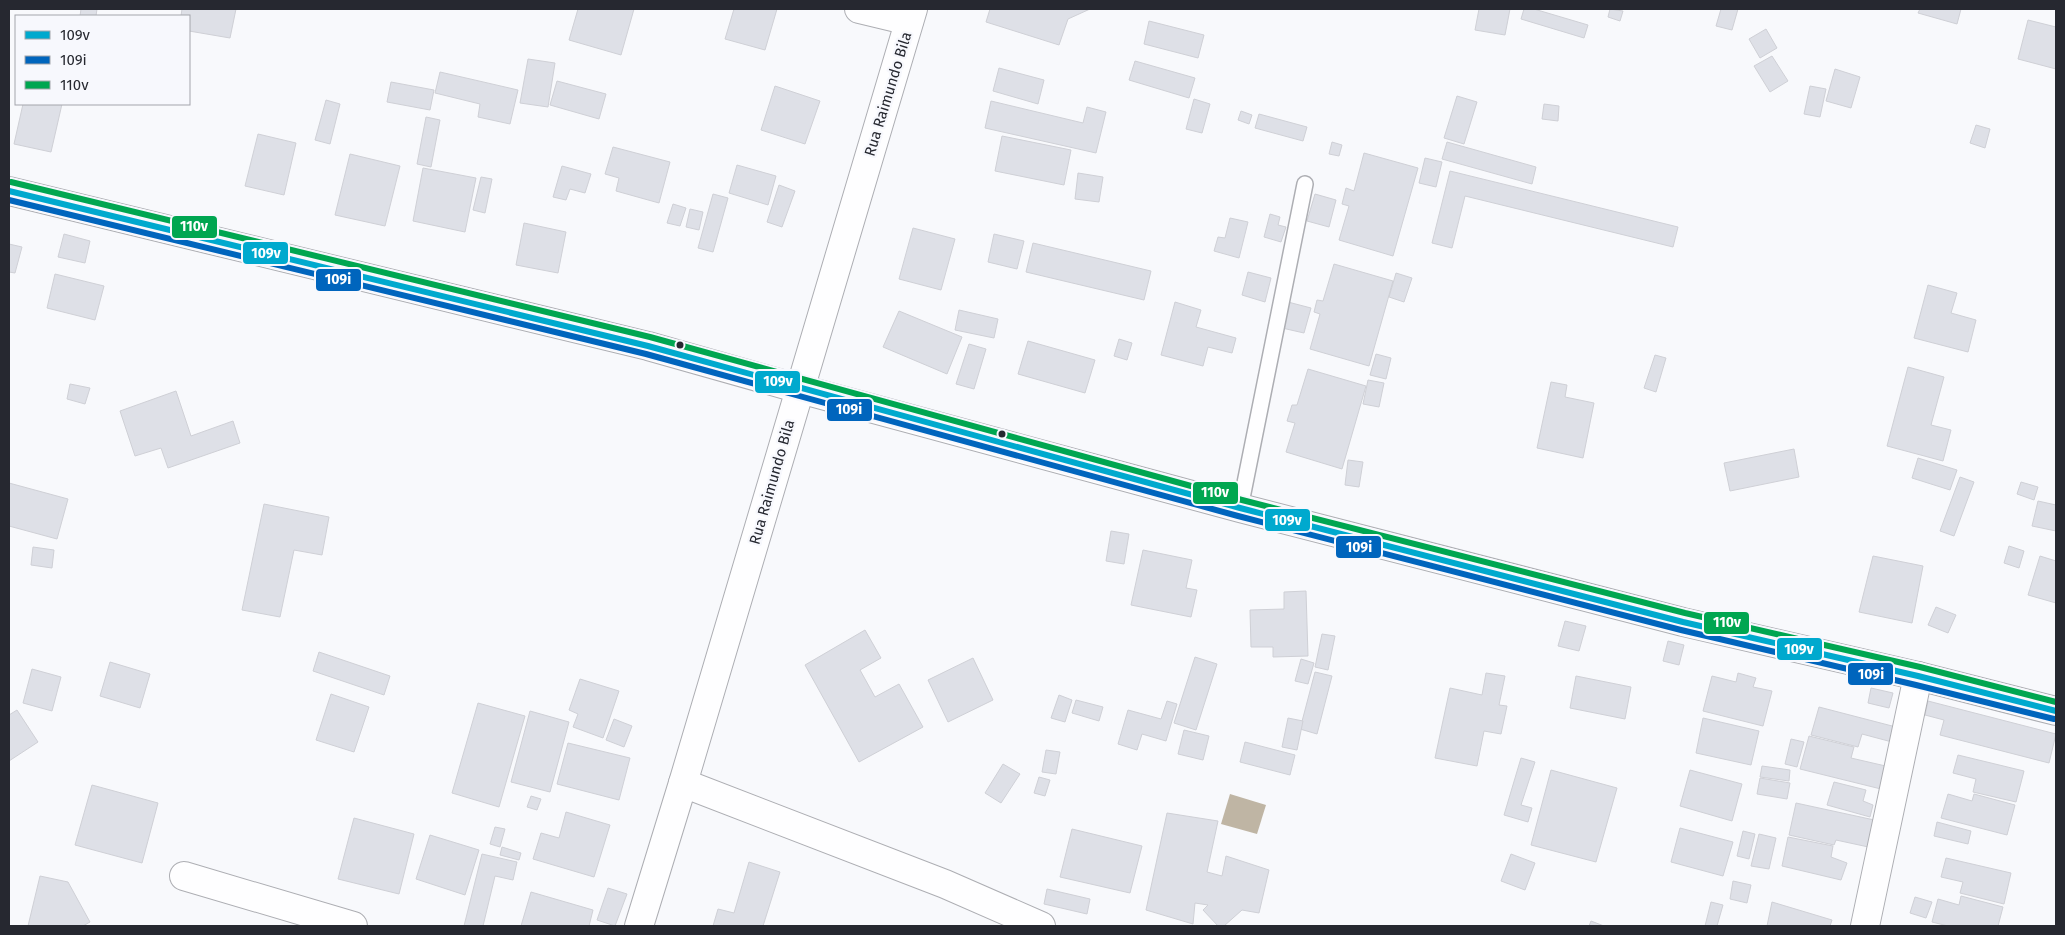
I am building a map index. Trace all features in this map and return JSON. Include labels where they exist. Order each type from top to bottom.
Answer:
[{"type":"street","points":[[859,9],[911,15]]},
{"type":"street","name":"Rua Raimundo Bila","points":[[639,926],[683,784],[911,15]]},
{"type":"street","points":[[9,191],[648,346],[1240,508],[1683,622],[1918,676],[2056,711]]},
{"type":"street","points":[[1865,926],[1918,676]]},
{"type":"street","points":[[683,784],[945,884],[1042,926]]},
{"type":"street","points":[[184,876],[353,926]]},
{"type":"lane","points":[[1240,508],[1304,184]]},
{"type":"shaded area","points":[[1230,794],[1266,805],[1257,834],[1221,824]]},
{"type":"building","points":[[81,9],[97,9],[96,15],[80,15]]},
{"type":"building","points":[[182,9],[236,9],[230,38],[190,31],[190,15],[181,15]]},
{"type":"building","points":[[578,9],[634,9],[621,55],[569,40]]},
{"type":"building","points":[[734,9],[777,9],[765,50],[725,39]]},
{"type":"building","points":[[990,9],[1090,9],[1068,19],[1059,45],[986,22]]},
{"type":"building","points":[[1479,9],[1510,9],[1505,35],[1475,30]]},
{"type":"building","points":[[1524,9],[1534,9],[1588,25],[1584,38],[1521,19]]},
{"type":"building","points":[[1610,9],[1623,11],[1620,21],[1608,17]]},
{"type":"building","points":[[1721,9],[1738,9],[1732,30],[1716,26]]},
{"type":"building","points":[[1920,9],[1961,9],[1957,24],[1918,13]]},
{"type":"building","points":[[2028,20],[2056,27],[2056,69],[2018,59]]},
{"type":"building","points":[[1149,21],[1204,35],[1198,58],[1144,44]]},
{"type":"building","points":[[1766,29],[1777,48],[1760,58],[1749,39]]},
{"type":"building","points":[[1772,56],[1788,81],[1770,92],[1754,66]]},
{"type":"building","points":[[528,59],[555,63],[548,107],[520,103]]},
{"type":"building","points":[[1135,61],[1195,78],[1189,98],[1129,80]]},
{"type":"building","points":[[999,68],[1044,80],[1038,104],[993,91]]},
{"type":"building","points":[[1835,69],[1860,77],[1851,108],[1826,101]]},
{"type":"building","points":[[440,72],[518,90],[510,124],[478,117],[480,104],[435,93]]},
{"type":"building","points":[[557,81],[606,94],[599,119],[550,105]]},
{"type":"building","points":[[391,82],[434,90],[430,110],[387,102]]},
{"type":"building","points":[[775,86],[820,101],[805,144],[761,130]]},
{"type":"building","points":[[1810,86],[1826,89],[1820,117],[1804,114]]},
{"type":"building","points":[[1457,96],[1477,102],[1464,144],[1444,138]]},
{"type":"building","points":[[1194,99],[1210,104],[1202,133],[1186,129]]},
{"type":"building","points":[[326,100],[340,104],[330,144],[315,140]]},
{"type":"building","points":[[991,101],[1083,123],[1087,107],[1106,112],[1096,153],[985,128]]},
{"type":"building","points":[[1544,104],[1559,106],[1558,121],[1542,119]]},
{"type":"building","points":[[23,105],[62,105],[51,152],[14,144]]},
{"type":"building","points":[[1241,111],[1252,115],[1249,124],[1238,120]]},
{"type":"building","points":[[1259,114],[1307,127],[1303,141],[1255,128]]},
{"type":"building","points":[[426,117],[440,120],[431,167],[417,164]]},
{"type":"building","points":[[1976,125],[1990,129],[1985,148],[1970,143]]},
{"type":"building","points":[[258,134],[296,143],[284,195],[245,186]]},
{"type":"building","points":[[1002,136],[1071,150],[1064,185],[995,171]]},
{"type":"building","points":[[1332,142],[1342,145],[1339,156],[1329,154]]},
{"type":"building","points":[[1447,142],[1536,167],[1532,184],[1442,159]]},
{"type":"building","points":[[613,147],[670,162],[659,203],[616,191],[619,178],[605,174]]},
{"type":"building","points":[[1364,153],[1418,168],[1393,256],[1339,240],[1349,206],[1342,204],[1346,188],[1354,191]]},
{"type":"building","points":[[350,154],[400,166],[385,226],[335,215]]},
{"type":"building","points":[[1425,158],[1442,162],[1436,187],[1419,183]]},
{"type":"building","points":[[737,165],[776,176],[768,205],[729,193]]},
{"type":"building","points":[[562,166],[591,174],[585,193],[570,189],[566,200],[553,197]]},
{"type":"building","points":[[423,168],[476,178],[465,232],[413,221]]},
{"type":"building","points":[[1450,171],[1678,227],[1673,247],[1465,196],[1452,248],[1432,243]]},
{"type":"building","points":[[1078,173],[1103,177],[1099,202],[1075,199]]},
{"type":"building","points":[[481,177],[492,179],[485,213],[473,210]]},
{"type":"building","points":[[779,185],[795,191],[782,227],[767,222]]},
{"type":"building","points":[[713,194],[728,198],[713,252],[698,248]]},
{"type":"building","points":[[1315,194],[1336,200],[1329,227],[1307,221]]},
{"type":"building","points":[[673,204],[686,208],[680,226],[667,223]]},
{"type":"building","points":[[690,209],[703,212],[699,230],[686,227]]},
{"type":"building","points":[[1270,214],[1280,217],[1278,225],[1286,227],[1281,242],[1264,237]]},
{"type":"building","points":[[1230,218],[1248,222],[1239,258],[1214,251],[1218,237],[1225,238]]},
{"type":"building","points":[[524,223],[566,232],[558,273],[516,265]]},
{"type":"building","points":[[913,228],[955,239],[941,290],[899,279]]},
{"type":"building","points":[[64,234],[90,241],[85,263],[58,257]]},
{"type":"building","points":[[994,234],[1024,241],[1017,269],[988,262]]},
{"type":"building","points":[[1033,243],[1151,271],[1144,300],[1026,272]]},
{"type":"building","points":[[9,244],[22,247],[15,273],[9,272]]},
{"type":"building","points":[[1334,264],[1393,281],[1369,366],[1310,349],[1320,314],[1314,312],[1317,300],[1323,301]]},
{"type":"building","points":[[1248,272],[1271,278],[1265,302],[1242,295]]},
{"type":"building","points":[[1396,273],[1412,278],[1404,302],[1389,297]]},
{"type":"building","points":[[55,274],[104,286],[95,320],[47,308]]},
{"type":"building","points":[[1928,285],[1957,293],[1951,313],[1976,320],[1968,352],[1914,338]]},
{"type":"building","points":[[1175,302],[1201,310],[1196,327],[1236,338],[1232,353],[1208,347],[1203,366],[1161,355]]},
{"type":"building","points":[[1288,302],[1311,308],[1304,333],[1282,328]]},
{"type":"building","points":[[959,310],[998,319],[994,338],[955,330]]},
{"type":"building","points":[[899,311],[962,337],[947,374],[883,347]]},
{"type":"building","points":[[1119,339],[1132,343],[1127,360],[1114,356]]},
{"type":"building","points":[[1028,341],[1095,360],[1085,393],[1018,374]]},
{"type":"building","points":[[969,344],[986,349],[974,389],[956,384]]},
{"type":"building","points":[[1376,354],[1391,358],[1386,379],[1370,375]]},
{"type":"building","points":[[1655,355],[1666,358],[1656,392],[1644,388]]},
{"type":"building","points":[[1908,367],[1944,377],[1931,425],[1951,430],[1943,461],[1887,446]]},
{"type":"building","points":[[1308,369],[1366,386],[1342,469],[1286,452],[1295,423],[1287,421],[1292,405],[1297,405]]},
{"type":"building","points":[[1368,380],[1384,383],[1379,407],[1363,404]]},
{"type":"building","points":[[1551,382],[1567,385],[1565,397],[1594,403],[1583,458],[1537,448]]},
{"type":"building","points":[[70,384],[90,388],[85,404],[67,399]]},
{"type":"building","points":[[176,391],[191,436],[233,421],[240,443],[168,468],[161,448],[135,456],[120,411]]},
{"type":"building","points":[[1794,449],[1799,477],[1730,491],[1724,463]]},
{"type":"building","points":[[1918,458],[1957,470],[1950,490],[1912,478]]},
{"type":"building","points":[[1348,460],[1363,462],[1359,487],[1345,485]]},
{"type":"building","points":[[1960,477],[1974,482],[1954,536],[1940,531]]},
{"type":"building","points":[[2021,482],[2038,487],[2034,500],[2017,494]]},
{"type":"building","points":[[9,483],[68,499],[57,539],[9,526]]},
{"type":"building","points":[[2038,501],[2056,505],[2056,531],[2032,526]]},
{"type":"building","points":[[264,504],[329,517],[322,555],[294,550],[280,617],[242,610]]},
{"type":"building","points":[[1111,531],[1129,534],[1124,564],[1106,561]]},
{"type":"building","points":[[2009,546],[2024,551],[2019,568],[2004,563]]},
{"type":"building","points":[[33,547],[54,550],[52,568],[31,565]]},
{"type":"building","points":[[1143,550],[1192,560],[1186,588],[1197,590],[1191,617],[1131,605]]},
{"type":"building","points":[[1873,556],[1923,566],[1912,623],[1859,612]]},
{"type":"building","points":[[2040,556],[2056,561],[2056,603],[2028,595]]},
{"type":"building","points":[[1306,591],[1308,656],[1273,657],[1273,647],[1251,647],[1250,610],[1284,609],[1284,592]]},
{"type":"building","points":[[1936,607],[1956,615],[1948,633],[1928,625]]},
{"type":"building","points":[[1565,621],[1586,626],[1579,651],[1558,646]]},
{"type":"building","points":[[865,630],[881,658],[860,670],[875,697],[899,684],[923,727],[859,762],[805,665]]},
{"type":"building","points":[[1322,634],[1335,636],[1328,670],[1315,667]]},
{"type":"building","points":[[1668,641],[1684,645],[1679,665],[1663,661]]},
{"type":"building","points":[[319,652],[390,676],[384,695],[313,671]]},
{"type":"building","points":[[1195,657],[1217,664],[1196,730],[1174,723]]},
{"type":"building","points":[[973,658],[993,700],[948,722],[928,680]]},
{"type":"building","points":[[1301,659],[1314,663],[1308,684],[1295,681]]},
{"type":"building","points":[[110,662],[150,674],[140,708],[100,696]]},
{"type":"building","points":[[32,669],[61,677],[52,711],[23,703]]},
{"type":"building","points":[[1315,672],[1332,676],[1317,734],[1300,729]]},
{"type":"building","points":[[1486,673],[1505,676],[1499,705],[1507,706],[1501,734],[1484,731],[1477,766],[1435,758],[1450,688],[1482,695]]},
{"type":"building","points":[[1738,673],[1756,678],[1753,687],[1772,691],[1763,726],[1703,711],[1712,676],[1736,682]]},
{"type":"building","points":[[1576,676],[1631,687],[1625,719],[1570,708]]},
{"type":"building","points":[[580,679],[619,691],[603,738],[573,727],[578,714],[569,710]]},
{"type":"building","points":[[1871,688],[1893,693],[1889,708],[1868,703]]},
{"type":"building","points":[[331,694],[369,707],[354,752],[316,740]]},
{"type":"building","points":[[1059,695],[1072,700],[1065,722],[1051,718]]},
{"type":"building","points":[[1076,700],[1103,707],[1099,721],[1072,713]]},
{"type":"building","points":[[1167,701],[1177,704],[1166,741],[1142,734],[1137,750],[1118,744],[1128,710],[1161,719]]},
{"type":"building","points":[[1928,701],[2056,734],[2049,763],[1940,735],[1944,720],[1925,715]]},
{"type":"building","points":[[478,703],[525,716],[499,807],[452,793]]},
{"type":"building","points":[[1819,707],[1896,727],[1892,742],[1862,734],[1858,747],[1811,735]]},
{"type":"building","points":[[17,710],[38,742],[9,761],[9,715]]},
{"type":"building","points":[[530,711],[569,722],[550,792],[511,782]]},
{"type":"building","points":[[1288,718],[1303,721],[1297,750],[1282,747]]},
{"type":"building","points":[[1703,718],[1759,731],[1751,765],[1696,753]]},
{"type":"building","points":[[614,719],[632,726],[624,747],[606,740]]},
{"type":"building","points":[[1184,730],[1209,736],[1203,760],[1178,754]]},
{"type":"building","points":[[1809,736],[1854,747],[1851,758],[1890,767],[1885,790],[1800,769]]},
{"type":"building","points":[[1791,739],[1804,742],[1797,767],[1785,764]]},
{"type":"building","points":[[1245,742],[1295,755],[1290,775],[1240,762]]},
{"type":"building","points":[[568,743],[630,758],[619,800],[557,784]]},
{"type":"building","points":[[1046,750],[1060,752],[1056,774],[1042,772]]},
{"type":"building","points":[[1958,755],[2024,771],[2016,802],[1973,792],[1976,779],[1953,773]]},
{"type":"building","points":[[1521,758],[1535,762],[1521,805],[1532,808],[1528,822],[1504,815]]},
{"type":"building","points":[[1003,764],[1020,774],[1001,803],[985,793]]},
{"type":"building","points":[[1762,766],[1790,770],[1789,781],[1760,777]]},
{"type":"building","points":[[1551,770],[1617,788],[1596,862],[1531,845]]},
{"type":"building","points":[[1690,770],[1742,784],[1732,821],[1680,806]]},
{"type":"building","points":[[1039,777],[1050,780],[1045,796],[1034,793]]},
{"type":"building","points":[[1760,778],[1790,783],[1787,799],[1757,794]]},
{"type":"building","points":[[1834,782],[1866,790],[1863,801],[1873,805],[1870,817],[1827,805]]},
{"type":"building","points":[[92,785],[158,803],[142,863],[75,845]]},
{"type":"building","points":[[1948,794],[1972,801],[1974,794],[2015,805],[2007,835],[1941,818]]},
{"type":"building","points":[[531,796],[541,799],[537,810],[527,807]]},
{"type":"building","points":[[1796,803],[1879,821],[1873,848],[1836,840],[1834,845],[1789,835]]},
{"type":"building","points":[[566,812],[610,825],[594,877],[533,859],[541,833],[559,838]]},
{"type":"building","points":[[1167,813],[1218,821],[1207,872],[1222,876],[1226,856],[1269,870],[1259,913],[1242,910],[1224,926],[1218,926],[1203,910],[1208,905],[1195,903],[1193,924],[1146,910]]},
{"type":"building","points":[[354,818],[414,834],[399,894],[338,879]]},
{"type":"building","points":[[1937,822],[1971,831],[1968,844],[1934,836]]},
{"type":"building","points":[[495,827],[505,829],[500,847],[490,844]]},
{"type":"building","points":[[1680,828],[1733,842],[1723,876],[1671,862]]},
{"type":"building","points":[[1072,829],[1142,846],[1130,893],[1060,877]]},
{"type":"building","points":[[1743,831],[1755,834],[1749,859],[1737,856]]},
{"type":"building","points":[[1759,834],[1776,838],[1769,869],[1751,866]]},
{"type":"building","points":[[430,835],[479,850],[465,895],[416,879]]},
{"type":"building","points":[[1788,837],[1833,846],[1831,857],[1847,863],[1841,880],[1782,866]]},
{"type":"building","points":[[502,847],[521,853],[519,860],[500,855]]},
{"type":"building","points":[[482,854],[517,862],[513,880],[495,876],[483,926],[464,926]]},
{"type":"building","points":[[1511,854],[1535,863],[1525,890],[1501,881]]},
{"type":"building","points":[[1946,858],[2011,873],[2004,904],[1960,893],[1963,882],[1941,877]]},
{"type":"building","points":[[749,862],[780,872],[763,926],[713,926],[718,909],[734,913]]},
{"type":"building","points":[[40,876],[68,882],[90,922],[83,926],[28,926]]},
{"type":"building","points":[[1733,881],[1751,885],[1747,903],[1730,899]]},
{"type":"building","points":[[608,888],[627,894],[615,926],[597,920]]},
{"type":"building","points":[[1047,889],[1090,899],[1087,914],[1044,904]]},
{"type":"building","points":[[531,892],[593,910],[589,926],[521,926]]},
{"type":"building","points":[[1961,896],[2003,907],[1998,926],[1948,926],[1932,922],[1938,899],[1959,905]]},
{"type":"building","points":[[1915,897],[1932,902],[1926,918],[1910,913]]},
{"type":"building","points":[[1711,902],[1723,905],[1717,926],[1705,926]]},
{"type":"building","points":[[1772,902],[1832,920],[1830,926],[1767,926]]},
{"type":"building","points":[[1591,921],[1604,926],[1589,926]]},
{"type":"transit line","name":"110v","points":[[11,182],[650,337],[1242,500],[1685,613],[1920,667],[2056,702]]},
{"type":"transit line","name":"109v","points":[[9,191],[648,346],[1240,508],[1683,622],[1918,676],[2056,711]]},
{"type":"transit line","name":"109i","points":[[9,200],[646,354],[1238,516],[1681,630],[2054,719]]}]
